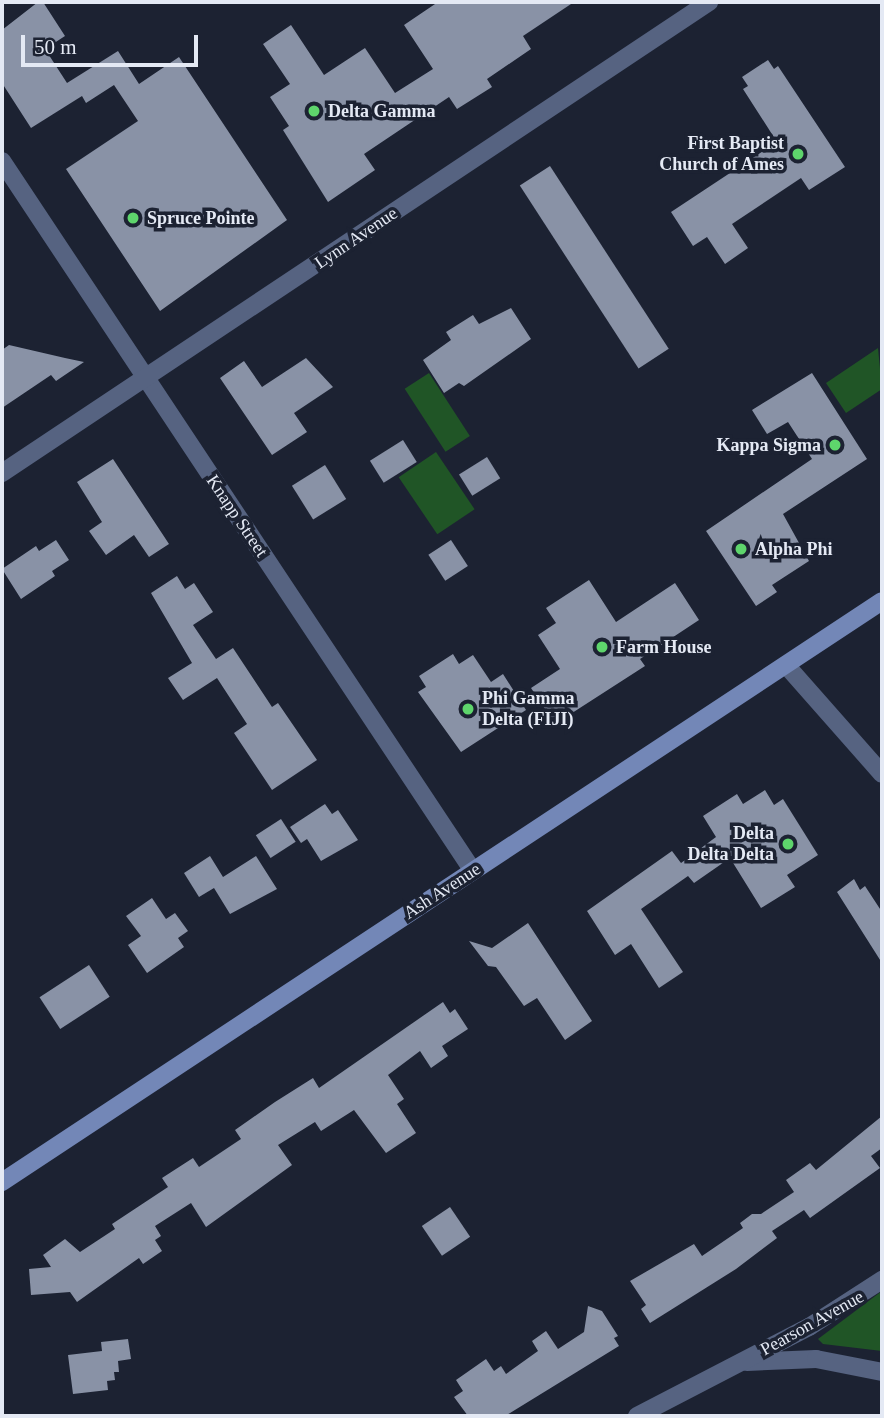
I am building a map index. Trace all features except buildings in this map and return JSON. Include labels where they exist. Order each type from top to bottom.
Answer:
[{"type":"street","name":"Lynn Avenue","points":[[2,473],[709,2]]},
{"type":"street","name":"Knapp Street","points":[[2,161],[473,870]]},
{"type":"street","name":"Ash Avenue","points":[[2,1182],[882,601]]},
{"type":"street","points":[[786,665],[882,774]]},
{"type":"street","name":"Pearson Avenue","points":[[637,1416],[809,1327],[882,1280]]},
{"type":"street","name":"Pearson Avenue","points":[[740,1362],[816,1359],[882,1372]]},
{"type":"green space","points":[[878,348],[882,389],[846,413],[826,383]]},
{"type":"green space","points":[[429,373],[470,436],[446,452],[405,389]]},
{"type":"green space","points":[[436,452],[475,509],[437,534],[399,477]]},
{"type":"green space","points":[[882,1291],[882,1351],[823,1344],[818,1339]]},
{"type":"place","name":"Delta Gamma","points":[[314,111]]},
{"type":"place","name":"First Baptist Church of Ames","points":[[798,154]]},
{"type":"place","name":"Spruce Pointe","points":[[133,218]]},
{"type":"place","name":"Kappa Sigma","points":[[835,445]]},
{"type":"place","name":"Alpha Phi","points":[[741,549]]},
{"type":"place","name":"Farm House","points":[[602,647]]},
{"type":"place","name":"Phi Gamma Delta (FIJI)","points":[[468,709]]},
{"type":"place","name":"Delta Delta Delta","points":[[788,844]]}]
